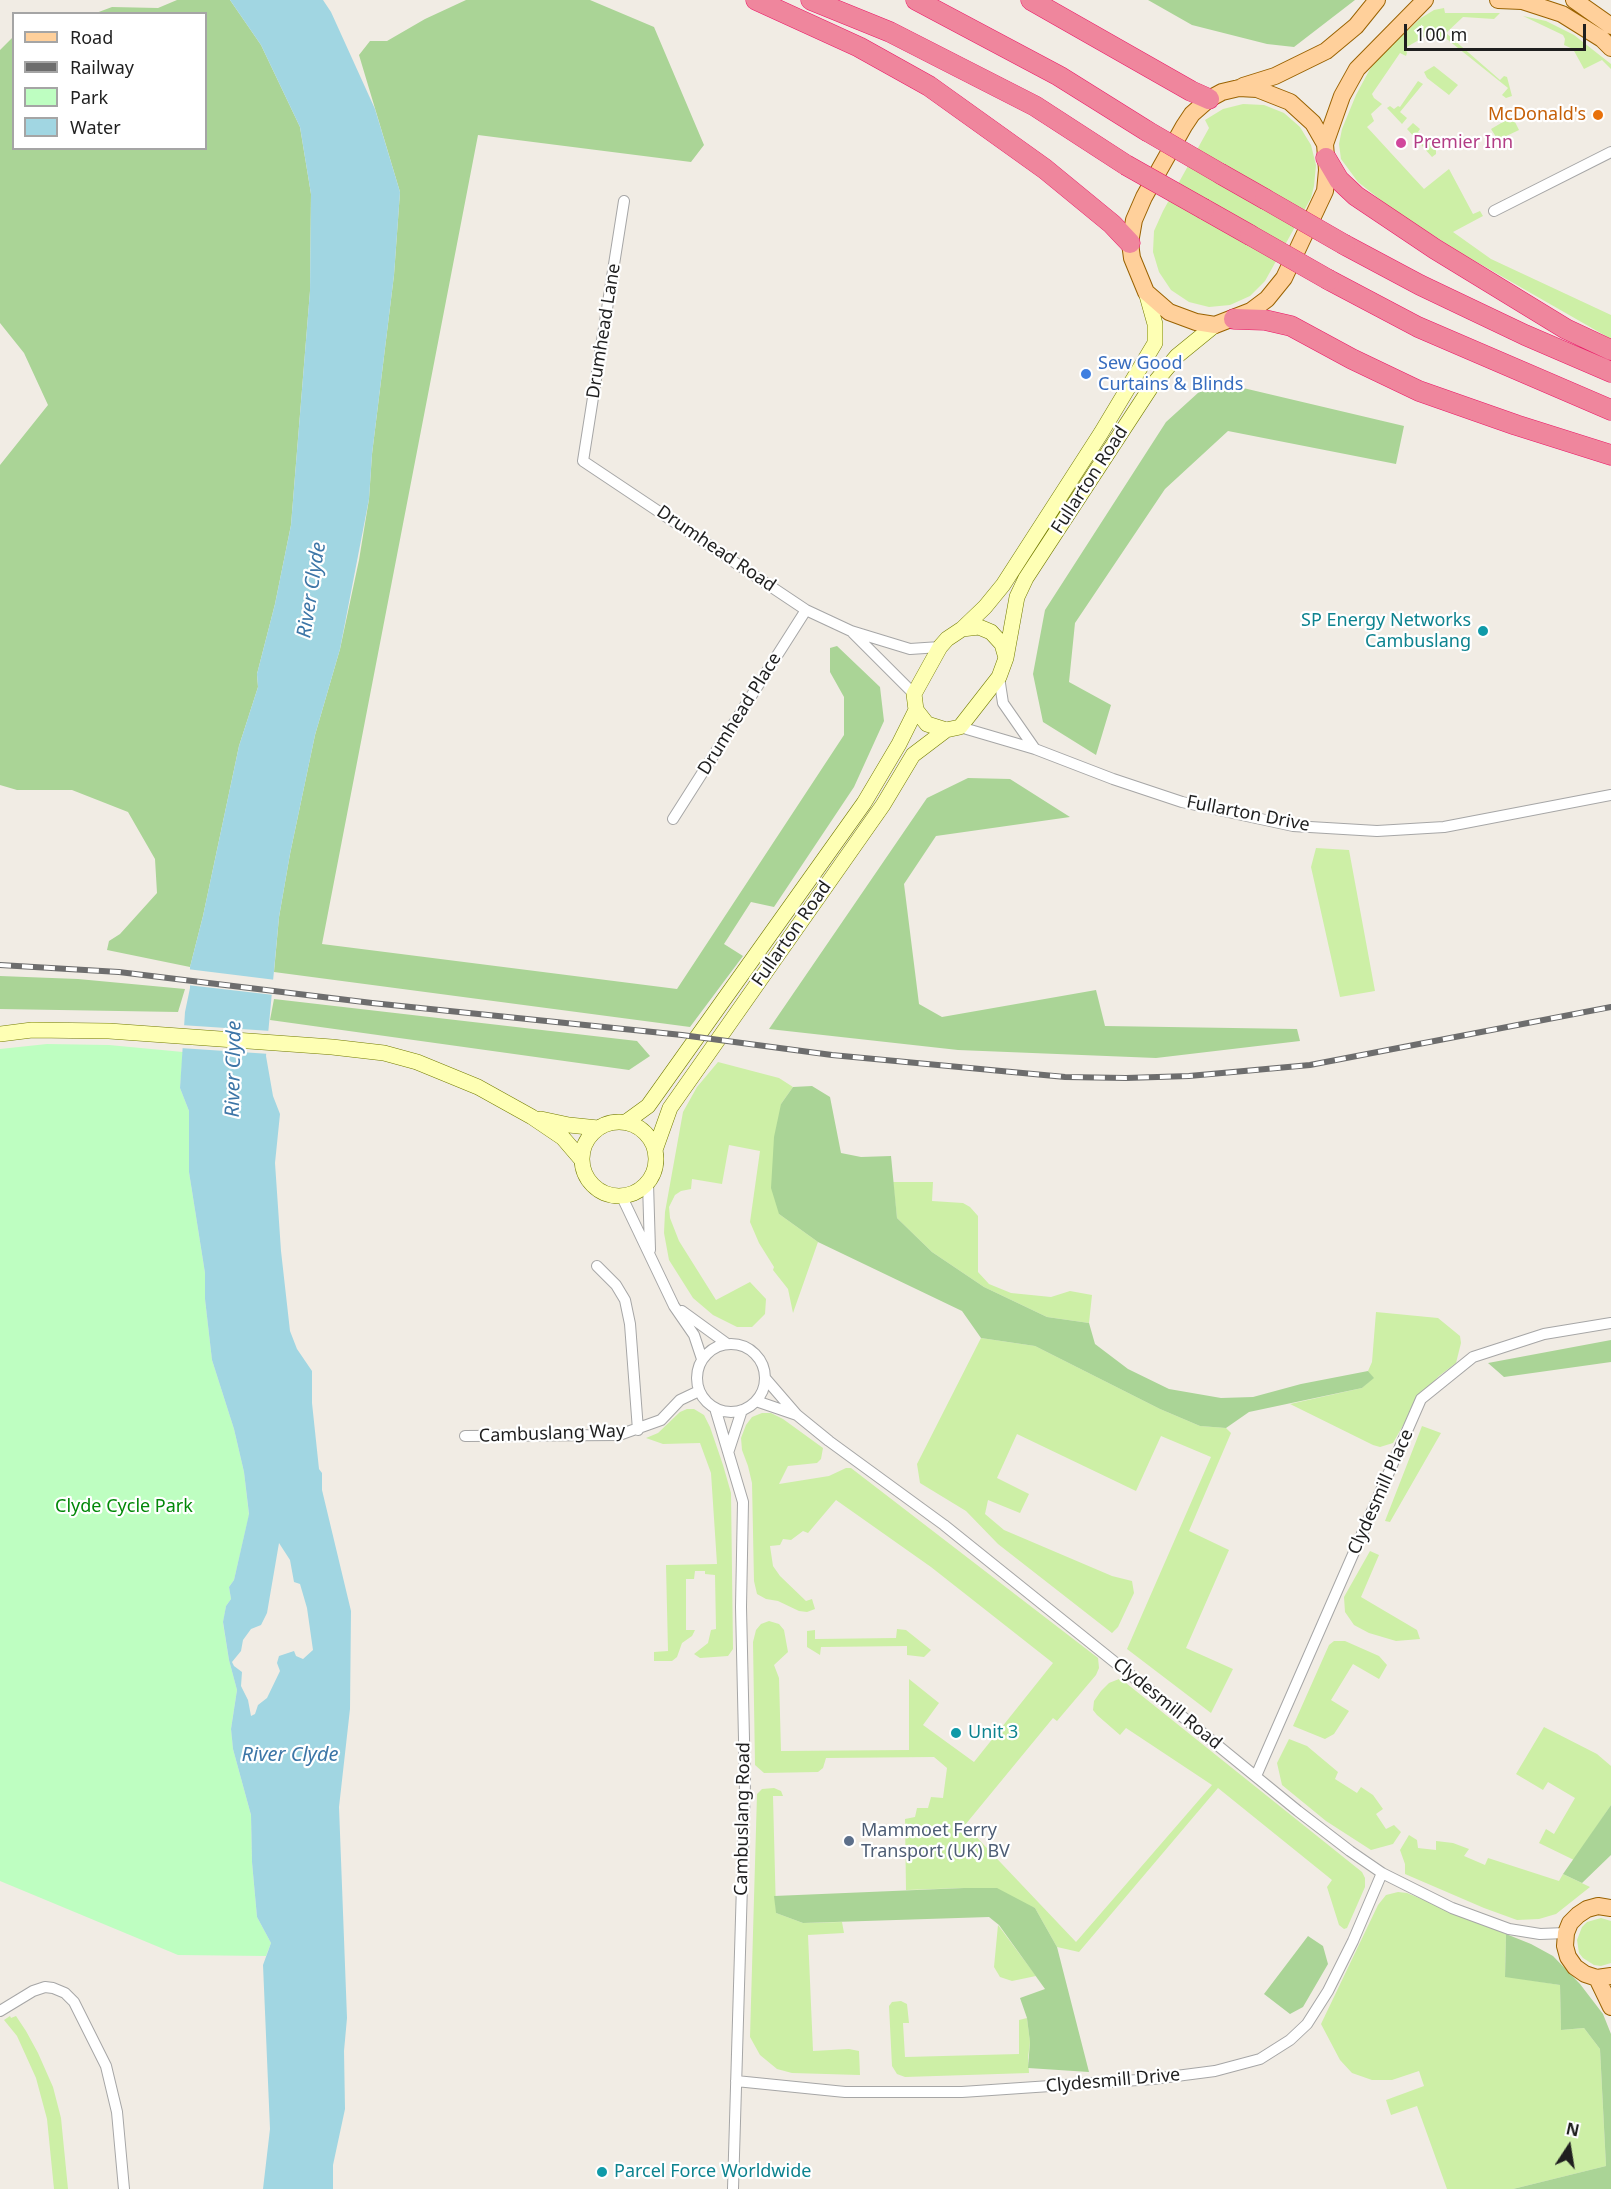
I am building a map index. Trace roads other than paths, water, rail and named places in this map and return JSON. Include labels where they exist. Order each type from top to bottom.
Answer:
[{"type":"highway","points":[[756,0],[859,47],[929,86],[1045,169],[1112,224],[1130,243]]},
{"type":"highway","points":[[811,0],[890,32],[1035,106],[1126,165],[1329,280],[1418,327],[1611,410]]},
{"type":"highway","points":[[916,0],[1059,76],[1147,132],[1345,245],[1420,285],[1525,335],[1611,372]]},
{"type":"highway","points":[[1031,0],[1209,99]]},
{"type":"highway","points":[[1325,151],[1339,180],[1356,196],[1436,249],[1566,329],[1611,350]]},
{"type":"highway","points":[[1225,322],[1265,320],[1291,326],[1352,359],[1419,391],[1611,455]]},
{"type":"main road","name":"Fullarton Road","points":[[1377,0],[1356,26],[1326,51],[1275,76],[1222,92],[1209,99],[1192,114],[1144,197],[1134,220],[1130,243],[1132,258],[1146,292],[1169,312],[1196,322],[1225,322],[1251,311],[1267,299],[1284,278],[1325,191],[1325,151],[1342,96],[1357,69],[1425,0]]},
{"type":"main road","points":[[1498,0],[1522,1],[1562,14],[1608,37]]},
{"type":"main road","points":[[1574,0],[1608,37]]},
{"type":"main road","points":[[1239,88],[1257,89],[1290,102],[1313,123],[1325,151]]},
{"type":"main road","points":[[1610,1907],[1598,1906],[1578,1915],[1570,1923],[1565,1946],[1568,1957],[1575,1967],[1585,1974],[1604,1977],[1611,2007]]},
{"type":"street","points":[[1494,212],[1611,152]]},
{"type":"street","name":"Drumhead Lane","points":[[583,461],[624,201]]},
{"type":"street","name":"Fullarton Road","points":[[626,1122],[648,1106],[864,803],[899,744],[940,647],[986,607],[1003,585],[1101,433],[1155,343],[1155,324],[1146,292]]},
{"type":"street","name":"Fullarton Road","points":[[655,1150],[670,1108],[883,806],[912,755],[953,728],[999,677],[1006,658],[1017,597],[1026,578],[1150,387],[1177,356],[1225,322]]},
{"type":"street","name":"Drumhead Road","points":[[583,461],[806,610],[851,631]]},
{"type":"street","name":"Drumhead Place","points":[[674,819],[806,610]]},
{"type":"street","points":[[962,629],[979,627],[991,632],[1002,644],[1006,658]]},
{"type":"street","points":[[851,631],[910,649],[940,647]]},
{"type":"street","points":[[851,631],[915,702],[927,724],[953,728]]},
{"type":"street","points":[[999,677],[1003,703],[1035,750]]},
{"type":"street","name":"Fullarton Drive","points":[[953,728],[1035,750],[1182,802],[1293,826],[1377,831],[1444,827],[1611,795]]},
{"type":"street","points":[[0,1034],[32,1030],[109,1031],[332,1047],[384,1053],[417,1062],[478,1087],[532,1117],[563,1138],[581,1159],[585,1175],[591,1184],[600,1192],[610,1196],[622,1197],[640,1190],[654,1173],[656,1161],[655,1150],[645,1132],[626,1122],[607,1124],[598,1128],[586,1142],[581,1159]]},
{"type":"street","points":[[532,1117],[569,1125],[598,1128]]},
{"type":"street","points":[[648,1183],[650,1256]]},
{"type":"street","points":[[622,1197],[674,1306],[693,1335],[702,1359]]},
{"type":"street","points":[[597,1266],[616,1285],[625,1300],[630,1324],[638,1430]]},
{"type":"street","points":[[674,1306],[726,1343]]},
{"type":"street","name":"Clydesmill Place","points":[[1256,1776],[1421,1399],[1473,1357],[1544,1334],[1611,1323]]},
{"type":"street","points":[[726,1343],[736,1343],[754,1352],[760,1360],[765,1378],[761,1394],[756,1401],[742,1410],[733,1412],[716,1408],[703,1398],[699,1391],[696,1380],[697,1369],[702,1359],[708,1352],[726,1343]]},
{"type":"street","name":"Clydesmill Road","points":[[765,1378],[797,1415],[829,1441],[944,1525],[1298,1811],[1382,1873],[1452,1908],[1509,1929],[1540,1934],[1566,1934]]},
{"type":"street","name":"Cambuslang Way","points":[[465,1436],[619,1436],[661,1420],[680,1400],[699,1391]]},
{"type":"street","name":"Clydesmill Road","points":[[756,1401],[797,1415]]},
{"type":"street","name":"Cambuslang Road","points":[[716,1408],[743,1502],[741,1607],[745,1783],[733,2189]]},
{"type":"street","points":[[729,1451],[742,1410]]},
{"type":"street","name":"Clydesmill Drive","points":[[736,2081],[844,2092],[962,2092],[1153,2079],[1215,2071],[1260,2059],[1290,2040],[1307,2024],[1328,1991],[1348,1951],[1382,1873]]},
{"type":"street","points":[[0,2012],[33,1991],[45,1988],[53,1988],[65,1993],[74,2002],[106,2066],[118,2120],[124,2189]]},
{"type":"water","name":"River Clyde","points":[[230,0],[323,0],[331,12],[375,109],[400,192],[394,275],[372,454],[369,499],[340,649],[315,735],[290,854],[279,917],[266,1056],[273,1096],[280,1114],[275,1163],[281,1251],[290,1331],[297,1349],[312,1371],[312,1403],[319,1469],[322,1473],[322,1490],[351,1611],[350,1709],[339,1807],[347,2018],[344,2051],[345,2109],[333,2165],[333,2189],[263,2189],[270,2129],[263,1965],[271,1943],[257,1917],[251,1815],[233,1749],[231,1729],[237,1690],[223,1622],[226,1606],[231,1599],[229,1587],[234,1580],[249,1514],[244,1472],[234,1429],[212,1360],[205,1299],[205,1273],[189,1172],[189,1111],[180,1088],[190,967],[239,746],[258,687],[257,674],[275,604],[291,525],[310,291],[311,194],[300,127],[261,45]],"holes":[[[279,1543],[290,1560],[294,1582],[300,1584],[307,1608],[313,1650],[303,1659],[296,1656],[294,1651],[279,1656],[277,1663],[280,1671],[267,1698],[258,1705],[255,1714],[251,1716],[248,1700],[241,1686],[242,1672],[232,1662],[241,1651],[243,1640],[251,1629],[261,1625],[267,1613]]]},
{"type":"railway","points":[[0,965],[119,972],[372,1003],[682,1035],[832,1055],[1065,1077],[1189,1076],[1310,1065],[1611,1007]]},
{"type":"place","name":"McDonald's","points":[[1598,115]]},
{"type":"place","name":"Premier Inn","points":[[1401,143]]},
{"type":"place","name":"Sew Good Curtains & Blinds","points":[[1086,374]]},
{"type":"place","name":"SP Energy Networks Cambuslang","points":[[1483,631]]},
{"type":"place","name":"Unit 3","points":[[956,1733]]},
{"type":"place","name":"Mammoet Ferry Transport (UK) BV","points":[[849,1841]]},
{"type":"place","name":"Parcel Force Worldwide","points":[[602,2172]]},
{"type":"park label","name":"Clyde Cycle Park","points":[[124,1507]]}]
